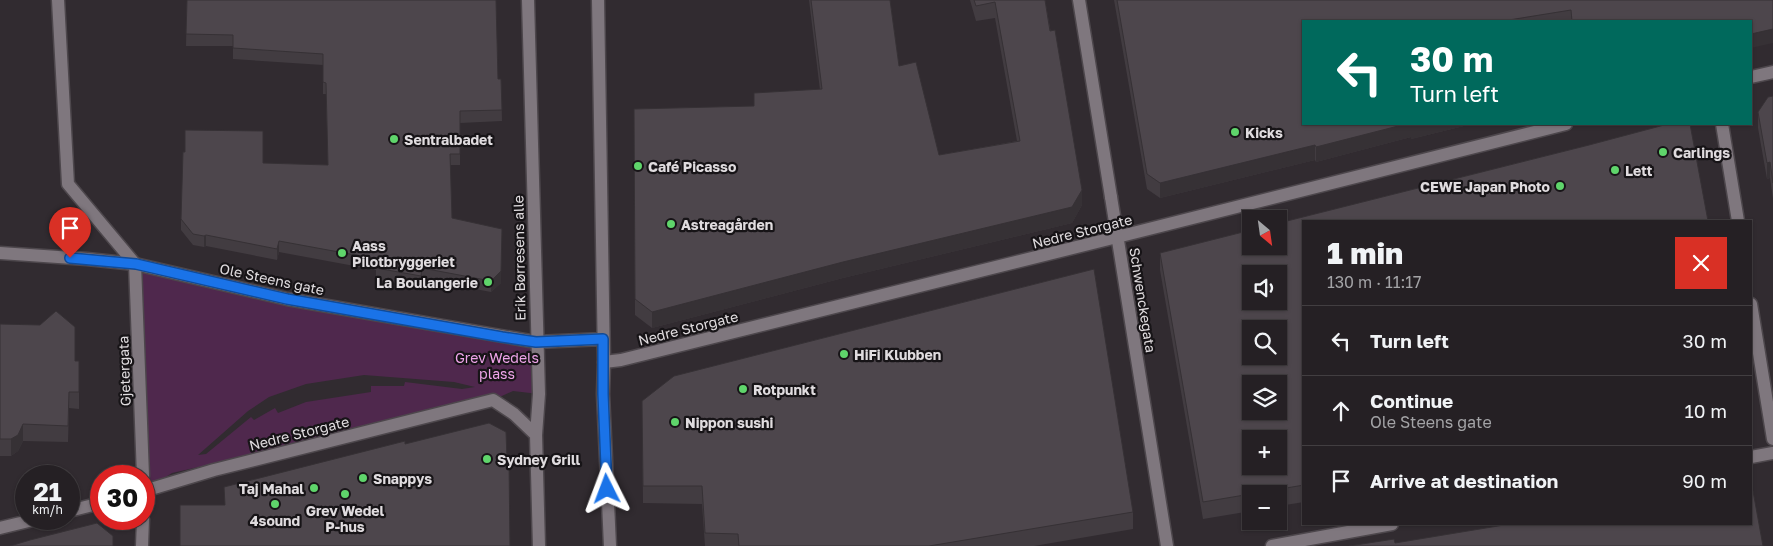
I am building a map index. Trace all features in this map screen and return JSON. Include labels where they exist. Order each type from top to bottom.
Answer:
[{"type":"street","points":[[58,0],[68,184],[136,264]]},
{"type":"street","name":"Erik Børresens alle","points":[[528,0],[536,342],[539,394],[536,435],[539,546]]},
{"type":"street","points":[[598,0],[603,394],[610,546]]},
{"type":"street","name":"Schwenckegata","points":[[1079,0],[1167,546]]},
{"type":"street","points":[[1752,77],[1773,72]]},
{"type":"street","name":"Nedre Storgate","points":[[604,362],[622,360],[1562,125]]},
{"type":"street","points":[[1722,125],[1738,220]]},
{"type":"street","name":"Ole Steens gate","points":[[0,253],[136,264],[287,299],[536,342],[603,339]]},
{"type":"street","name":"Gjetergata","points":[[136,264],[143,465]]},
{"type":"street","points":[[1752,310],[1773,439]]},
{"type":"street","name":"Nedre Storgate","points":[[155,488],[224,468],[492,400],[514,414],[536,435]]},
{"type":"street","points":[[1752,457],[1773,453]]},
{"type":"street","points":[[0,528],[15,524]]},
{"type":"street","points":[[1272,546],[1387,525]]},
{"type":"street","points":[[142,546],[143,530]]},
{"type":"green space","name":"Grev Wedels plass","points":[[135,264],[536,342],[539,394],[513,391],[493,400],[172,473],[155,484],[155,465],[143,465]],"holes":[[[364,375],[454,382],[475,387],[462,389],[405,382],[404,386],[371,386],[371,392],[306,402],[278,413],[275,408],[254,420],[251,417],[206,454],[198,455],[248,411],[269,397],[306,384]]]},
{"type":"building","name":"Sentralbadet","points":[[187,0],[496,0],[498,79],[501,79],[502,110],[460,111],[460,154],[450,154],[452,218],[502,229],[501,271],[491,281],[422,268],[421,276],[376,268],[377,259],[279,241],[277,249],[193,234],[181,219],[185,130],[263,131],[263,163],[328,165],[326,83],[323,82],[323,54],[233,48],[233,35],[186,34]]},
{"type":"building","points":[[811,0],[890,0],[899,66],[916,62],[939,155],[1020,141],[995,2],[976,6],[974,0],[1045,0],[1050,31],[1055,30],[1082,190],[1072,207],[843,262],[652,312],[635,299],[634,109],[754,106],[754,93],[822,89]]},
{"type":"building","points":[[1117,0],[1773,0],[1773,29],[1752,34],[1752,20],[1572,20],[1571,10],[1509,20],[1302,20],[1302,125],[1402,125],[1160,183],[1147,174]]},
{"type":"building","points":[[1773,96],[1773,183],[1770,162],[1767,163],[1758,112],[1768,97]]},
{"type":"building","points":[[1664,125],[1690,125],[1708,220],[1302,220],[1302,485],[1287,488],[1287,485],[1242,485],[1242,495],[1203,502],[1160,253],[1242,232],[1242,255],[1288,255],[1288,221]]},
{"type":"building","points":[[1094,269],[1133,512],[929,546],[739,546],[738,534],[705,533],[702,486],[643,486],[642,401],[674,376]]},
{"type":"building","points":[[56,311],[75,327],[75,361],[79,361],[79,392],[69,392],[68,426],[23,424],[18,435],[11,439],[0,439],[0,324],[40,325]]},
{"type":"building","points":[[489,423],[506,432],[507,459],[509,460],[510,546],[180,546],[180,505],[225,505],[224,487],[405,441],[405,444]]},
{"type":"building","points":[[1752,490],[1763,546],[1349,546],[1394,539],[1395,543],[1504,525],[1752,525]]},
{"type":"building","points":[[90,525],[90,530],[106,530],[113,536],[113,546],[10,546],[69,530],[80,530],[80,527]]},
{"type":"place","name":"Kicks","points":[[1235,132]]},
{"type":"place","name":"Sentralbadet","points":[[394,139]]},
{"type":"place","name":"Carlings","points":[[1663,152]]},
{"type":"place","name":"Café Picasso","points":[[638,166]]},
{"type":"place","name":"Lett","points":[[1615,170]]},
{"type":"place","name":"CEWE Japan Photo","points":[[1560,186]]},
{"type":"place","name":"Astreagården","points":[[671,224]]},
{"type":"place","name":"Aass Pilotbryggeriet","points":[[342,253]]},
{"type":"place","name":"La Boulangerie","points":[[488,282]]},
{"type":"place","name":"HiFi Klubben","points":[[844,354]]},
{"type":"place","name":"Rotpunkt","points":[[743,389]]},
{"type":"place","name":"Nippon sushi","points":[[675,422]]},
{"type":"place","name":"Sydney Grill","points":[[487,459]]},
{"type":"place","name":"Snappys","points":[[363,478]]},
{"type":"place","name":"Taj Mahal","points":[[314,488]]},
{"type":"place","name":"Grev Wedel P-hus","points":[[345,494]]},
{"type":"place","name":"4sound","points":[[275,504]]},
{"type":"route","points":[[70,258],[136,264],[287,299],[502,337],[536,342],[603,339],[607,489]]}]
